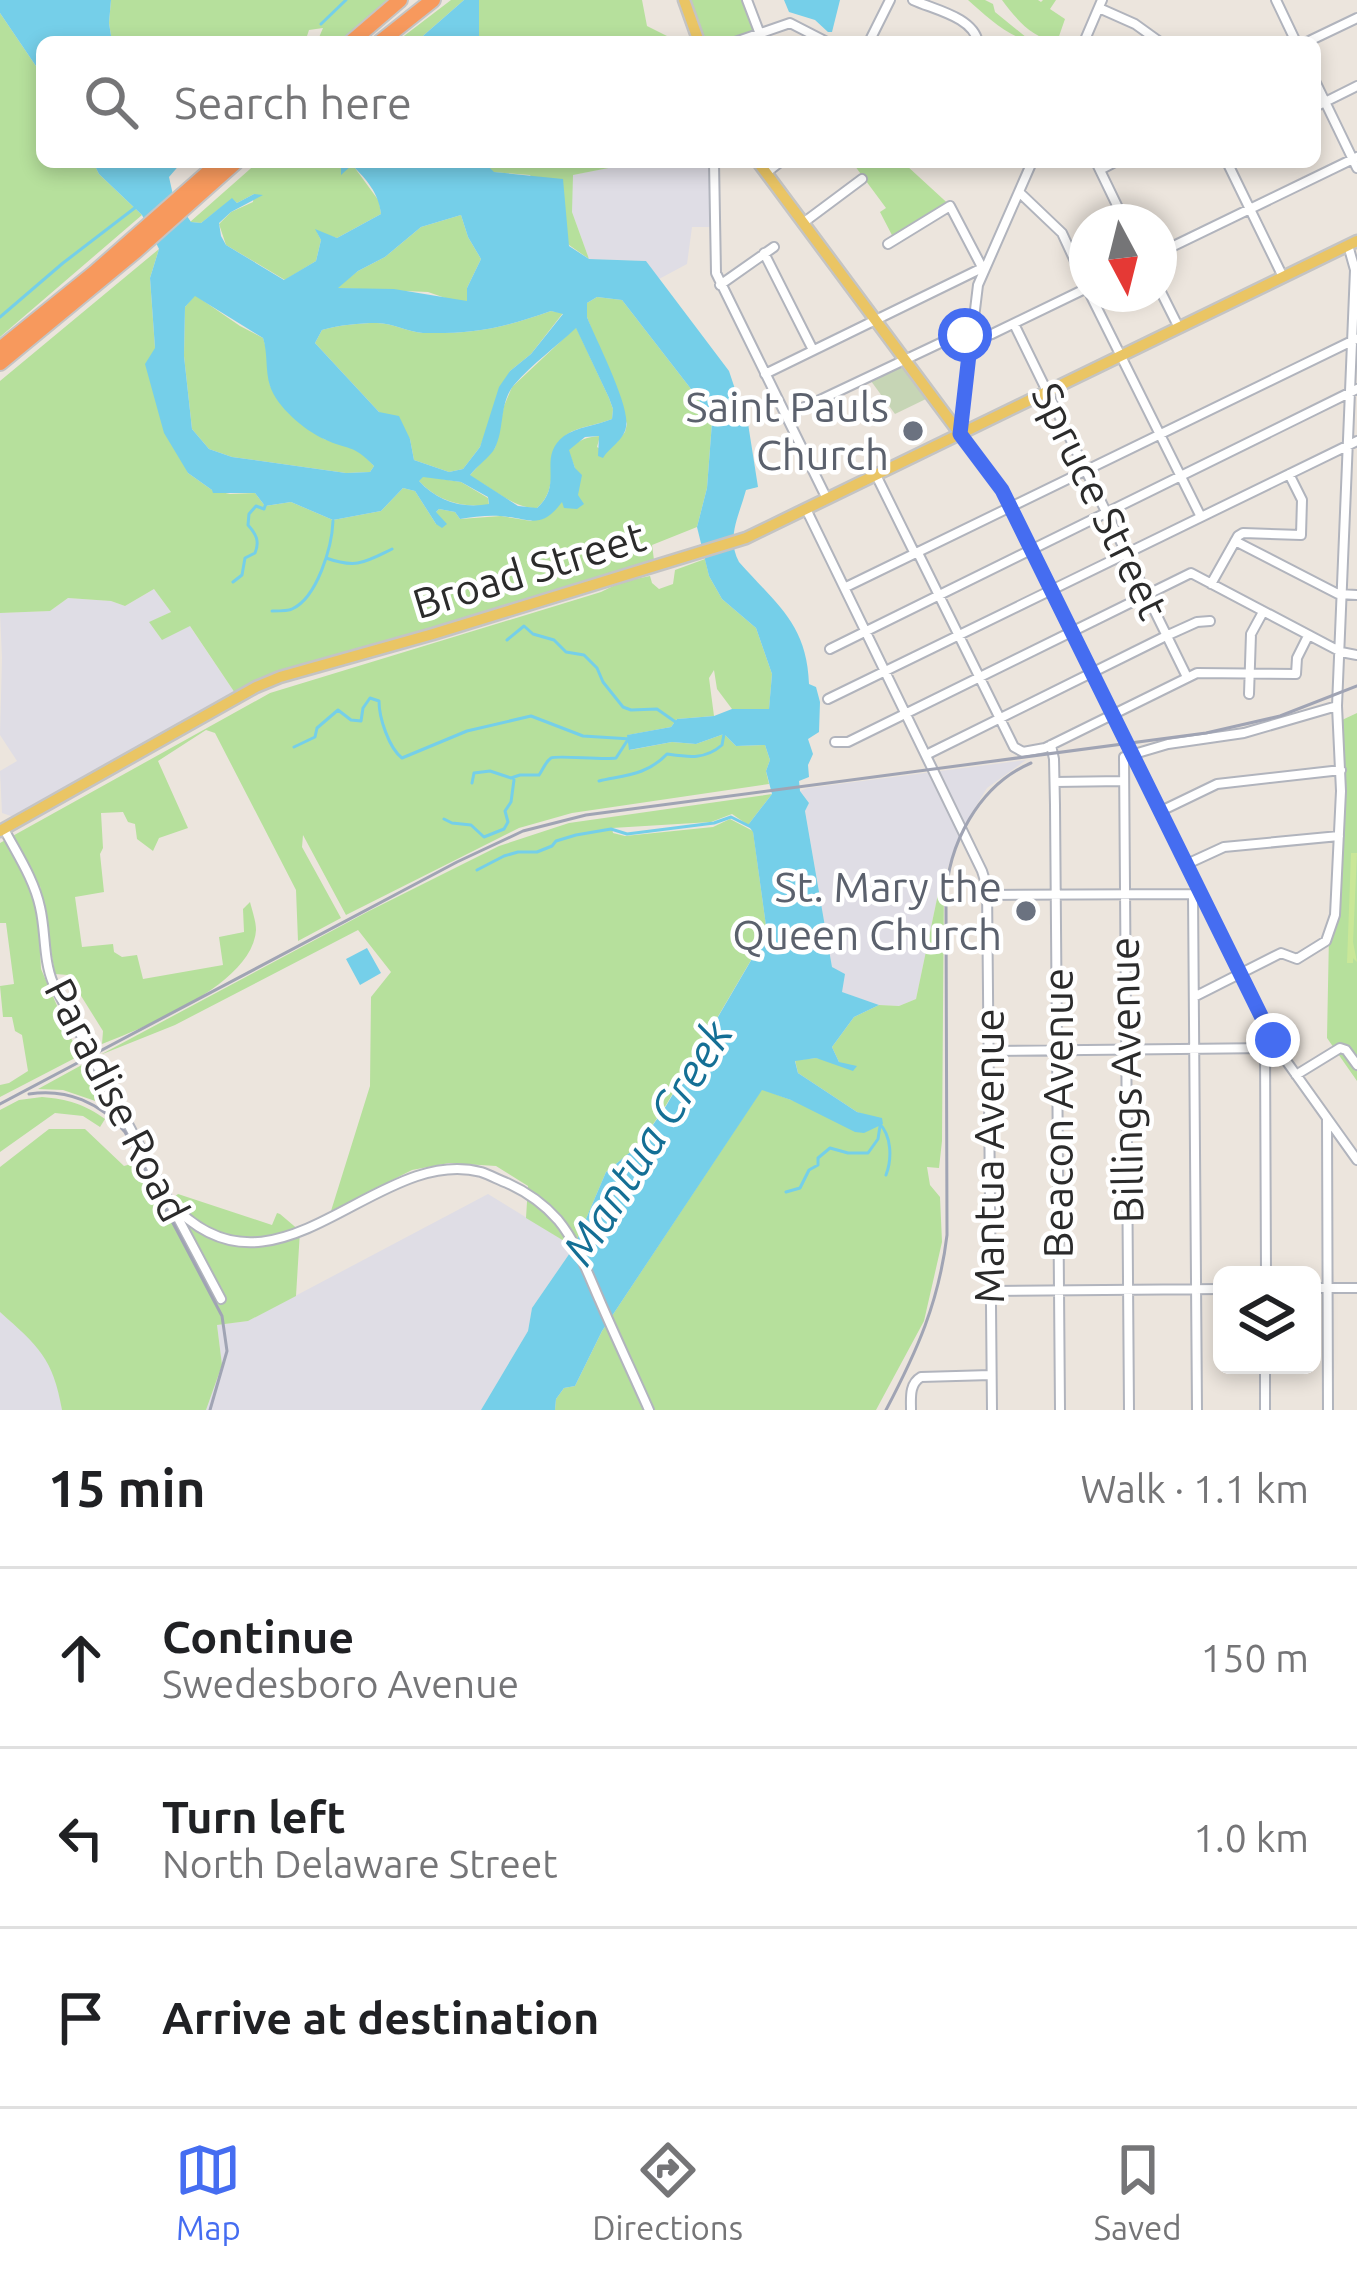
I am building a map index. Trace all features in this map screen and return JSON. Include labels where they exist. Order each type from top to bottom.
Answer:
[{"type":"highway","points":[[358,36],[400,0]]},
{"type":"highway","points":[[385,36],[429,0]]},
{"type":"highway","points":[[193,193],[215,168]]},
{"type":"highway","points":[[0,363],[228,168]]},
{"type":"highway","points":[[0,346],[72,284],[137,242]]},
{"type":"main road","points":[[684,0],[697,36]]},
{"type":"main road","points":[[763,168],[960,434]]},
{"type":"main road","name":"Broad Street","points":[[1,828],[256,687],[734,542],[1353,243]]},
{"type":"street","points":[[748,0],[761,36]]},
{"type":"street","points":[[872,36],[890,0]]},
{"type":"street","points":[[913,0],[973,27],[976,36]]},
{"type":"street","points":[[1276,0],[1293,36]]},
{"type":"street","points":[[1087,36],[1101,4],[1152,36]]},
{"type":"street","points":[[1320,36],[1357,18]]},
{"type":"street","points":[[766,36],[790,23],[815,36]]},
{"type":"street","points":[[1321,104],[1357,86]]},
{"type":"street","points":[[1177,244],[1356,161],[1321,94]]},
{"type":"street","points":[[714,168],[714,260],[720,285],[827,499]]},
{"type":"street","points":[[1029,168],[977,285],[960,434],[1011,508],[1187,864],[1197,894],[1277,1048],[1357,1160]]},
{"type":"street","points":[[1099,168],[1116,204]]},
{"type":"street","points":[[1230,168],[1282,277]]},
{"type":"street","points":[[803,224],[862,179]]},
{"type":"street","points":[[1019,191],[1061,233],[1069,250]]},
{"type":"street","points":[[888,244],[950,206],[982,275]]},
{"type":"street","points":[[1194,997],[1281,953],[1297,959],[1327,941],[1335,915],[1341,770],[1337,706],[1354,391],[1353,243]]},
{"type":"street","points":[[720,285],[769,250],[813,350]]},
{"type":"street","points":[[765,374],[978,270],[982,275]]},
{"type":"street","points":[[786,416],[953,337],[982,338],[1069,299]]},
{"type":"street","points":[[1099,312],[1201,517]]},
{"type":"street","points":[[1171,312],[1179,328]]},
{"type":"street","name":"Spruce Street","points":[[1014,324],[1187,677]]},
{"type":"street","points":[[845,587],[1355,340]]},
{"type":"street","points":[[830,649],[1354,391]]},
{"type":"street","points":[[828,699],[1352,443]]},
{"type":"street","points":[[1211,584],[1234,540],[1244,533],[1301,536],[1302,500],[1289,474]]},
{"type":"street","points":[[876,475],[1013,745],[1023,752],[1051,745],[1196,673],[1296,674],[1297,658],[1308,636]]},
{"type":"street","name":"Mantua Avenue","points":[[806,509],[982,871],[988,895],[992,1410]]},
{"type":"street","points":[[1234,540],[1338,594],[1357,595]]},
{"type":"street","points":[[835,742],[848,742],[1191,573],[1308,636],[1357,655]]},
{"type":"street","points":[[1249,694],[1251,634],[1263,611]]},
{"type":"street","points":[[926,755],[1166,636],[1210,621]]},
{"type":"street","points":[[1132,755],[1168,744],[1244,733],[1337,706]]},
{"type":"street","name":"Beacon Avenue","points":[[1051,745],[1060,1410]]},
{"type":"street","name":"Billings Avenue","points":[[1129,1410],[1124,758],[1132,755]]},
{"type":"street","points":[[1161,811],[1216,784],[1341,770]]},
{"type":"street","points":[[1055,782],[1124,781]]},
{"type":"street","name":"Paradise Road","points":[[1,828],[36,892],[53,983],[221,1299]]},
{"type":"street","points":[[1187,864],[1224,847],[1339,836]]},
{"type":"street","points":[[988,895],[1197,894]]},
{"type":"street","points":[[1197,894],[1197,1410]]},
{"type":"street","points":[[1265,1048],[1266,1266]]},
{"type":"street","points":[[988,1051],[1277,1048]]},
{"type":"street","points":[[1296,1076],[1340,1048],[1357,1065]]},
{"type":"street","points":[[1327,1119],[1328,1410]]},
{"type":"street","points":[[170,1202],[207,1234],[264,1243],[309,1228],[416,1177],[445,1171],[480,1172],[531,1194],[572,1242],[649,1410]]},
{"type":"street","points":[[1321,1288],[1357,1288]]},
{"type":"street","points":[[990,1291],[1213,1289]]},
{"type":"street","points":[[1265,1374],[1265,1410]]},
{"type":"street","points":[[911,1410],[913,1385],[921,1377],[991,1375]]},
{"type":"shaded area","points":[[608,168],[715,168],[715,227],[692,227],[687,264],[659,279],[646,261],[589,259],[572,212],[572,175]]},
{"type":"shaded area","points":[[154,589],[171,612],[150,622],[161,639],[189,625],[235,693],[14,817],[2,813],[0,771],[17,761],[0,735],[0,613],[50,611],[68,598],[125,606]]},
{"type":"shaded area","points":[[1026,760],[987,788],[962,829],[938,894],[916,999],[899,1006],[879,1005],[841,992],[832,967],[805,810],[809,803],[800,791]]},
{"type":"shaded area","points":[[488,1194],[574,1247],[532,1308],[528,1331],[481,1410],[206,1410],[222,1365],[217,1325],[248,1321]]},
{"type":"shaded area","points":[[0,1312],[38,1345],[57,1378],[62,1410],[0,1410]]},
{"type":"green space","points":[[111,0],[389,0],[346,36],[320,36],[323,28],[309,30],[307,36],[111,36]]},
{"type":"green space","points":[[451,0],[464,0],[423,36],[404,36]]},
{"type":"green space","points":[[479,0],[642,0],[647,26],[667,36],[479,36]]},
{"type":"green space","points":[[689,0],[743,0],[754,32],[702,36]]},
{"type":"green space","points":[[968,0],[993,4],[995,12],[1025,36],[1006,31]]},
{"type":"green space","points":[[1002,0],[1056,0],[1050,9],[1065,19],[1059,36],[1040,36],[1019,21]]},
{"type":"green space","points":[[0,13],[36,66],[36,168],[96,168],[142,215],[0,337]]},
{"type":"green space","points":[[251,168],[341,168],[341,173],[355,168],[379,201],[381,214],[337,238],[317,232],[321,240],[316,261],[285,280],[226,245],[219,224],[253,202],[254,194],[237,203],[232,199],[201,223],[190,222]]},
{"type":"green space","points":[[489,168],[609,168],[573,175],[572,212],[589,259],[569,245],[530,175]]},
{"type":"green space","points":[[856,168],[909,168],[955,210],[895,241],[880,212],[886,208]]},
{"type":"green space","points":[[461,215],[481,259],[467,288],[468,301],[428,292],[336,288],[421,227]]},
{"type":"green space","points":[[159,249],[150,278],[155,348],[188,473],[212,490],[255,493],[265,506],[291,502],[333,520],[381,511],[403,488],[415,491],[436,524],[439,509],[455,512],[460,519],[501,516],[531,521],[578,495],[568,450],[600,436],[597,447],[605,452],[625,432],[627,424],[587,317],[587,303],[597,297],[622,300],[712,422],[707,488],[697,527],[652,545],[654,560],[264,679],[235,693],[190,626],[162,640],[149,622],[171,612],[154,589],[125,606],[68,598],[50,611],[0,613],[0,381]]},
{"type":"green space","points":[[195,295],[263,338],[270,386],[324,439],[357,448],[374,466],[370,472],[232,457],[209,449],[192,429],[184,356],[185,307]]},
{"type":"green space","points":[[551,311],[563,313],[531,354],[510,371],[480,447],[463,469],[449,472],[414,460],[410,439],[315,343],[322,330],[349,325],[383,323],[423,333],[458,332],[503,326]]},
{"type":"green space","points":[[576,327],[609,398],[612,419],[565,436],[554,453],[545,499],[537,508],[519,505],[469,476],[495,448],[512,387]]},
{"type":"green space","points":[[904,365],[928,398],[895,414],[871,381]]},
{"type":"green space","points":[[423,476],[461,482],[488,498],[489,505],[442,498],[418,480]]},
{"type":"green space","points":[[705,559],[722,599],[756,628],[772,674],[769,710],[732,709],[717,689],[714,670],[709,678],[714,716],[677,719],[671,727],[628,735],[630,750],[672,742],[696,744],[724,734],[736,746],[765,745],[769,784],[572,813],[519,828],[346,915],[303,835],[302,847],[341,918],[298,941],[296,890],[215,733],[206,730],[158,761],[188,828],[159,838],[153,851],[137,839],[135,824],[123,812],[101,813],[104,892],[75,897],[82,947],[113,944],[114,952],[122,957],[137,955],[143,979],[223,965],[219,937],[244,932],[243,909],[250,902],[256,930],[250,950],[237,968],[194,1001],[102,1044],[103,1031],[68,975],[55,974],[40,886],[41,969],[79,1056],[0,1097],[0,1085],[28,1071],[22,1035],[15,1031],[12,1017],[3,1017],[0,986],[14,984],[6,923],[0,923],[0,843],[270,693],[621,582],[650,576],[659,589],[673,584],[675,570]]},
{"type":"green space","points":[[1357,713],[1357,1081],[1327,1038],[1329,935],[1336,926],[1342,720]]},
{"type":"green space","points":[[772,794],[748,825],[732,814],[711,822],[612,828],[613,833],[625,836],[713,827],[730,819],[753,831],[767,933],[666,1105],[639,1145],[606,1172],[574,1247],[526,1218],[528,1186],[496,1166],[449,1163],[412,1170],[331,1211],[370,1086],[371,997],[391,972],[358,930],[175,1025],[100,1055],[499,846],[569,823]]},
{"type":"green space","points":[[1351,853],[1357,853],[1353,942],[1357,962],[1353,958],[1353,963],[1347,963]]},
{"type":"green space","points":[[944,881],[942,1141],[939,1168],[927,1167],[930,1185],[940,1197],[942,1242],[924,1321],[876,1410],[555,1410],[556,1399],[564,1388],[575,1386],[602,1331],[762,1089],[874,1118],[798,1073],[795,1060],[839,1062],[832,1047],[854,1017],[879,1005],[899,1006],[916,999]]},
{"type":"green space","points":[[89,1061],[113,1107],[63,1090],[38,1089]]},
{"type":"green space","points":[[42,1097],[75,1103],[105,1119],[100,1127],[83,1116],[55,1113],[0,1152],[0,1110],[19,1100]]},
{"type":"green space","points":[[49,1129],[85,1129],[124,1166],[138,1162],[162,1208],[178,1194],[272,1225],[277,1213],[300,1231],[296,1296],[248,1321],[217,1325],[222,1365],[206,1410],[62,1410],[42,1354],[0,1312],[0,1167]]},
{"type":"water","points":[[0,0],[111,0],[111,36],[36,36],[36,66],[0,13]]},
{"type":"water","points":[[464,0],[479,0],[479,36],[423,36]]},
{"type":"water","points":[[784,0],[840,0],[832,32],[815,20],[789,12]]},
{"type":"water","name":"Mantua Creek","points":[[96,168],[177,168],[169,177],[173,195],[191,222],[201,223],[232,198],[237,203],[254,194],[263,195],[219,223],[221,236],[226,245],[284,280],[316,261],[321,240],[315,229],[337,238],[381,214],[378,199],[355,168],[490,168],[563,179],[569,246],[589,259],[646,261],[729,371],[738,398],[733,405],[747,417],[758,487],[746,490],[735,527],[735,553],[796,630],[809,684],[816,687],[819,732],[808,739],[813,754],[809,777],[799,781],[809,803],[805,811],[832,967],[845,974],[842,992],[879,1005],[854,1017],[832,1047],[839,1062],[857,1066],[853,1071],[816,1058],[795,1061],[798,1073],[857,1112],[882,1118],[883,1124],[855,1132],[762,1090],[602,1331],[575,1386],[564,1388],[556,1399],[555,1410],[481,1410],[528,1331],[532,1308],[574,1247],[606,1172],[639,1145],[666,1106],[767,933],[753,832],[748,825],[772,794],[765,745],[736,746],[724,734],[696,744],[672,742],[629,750],[627,735],[671,727],[677,719],[714,716],[732,709],[769,709],[772,674],[756,628],[722,599],[709,576],[697,527],[707,488],[712,422],[622,300],[597,297],[587,303],[587,317],[618,389],[626,427],[603,458],[598,456],[599,436],[585,437],[569,450],[582,475],[578,495],[584,504],[577,509],[564,508],[562,502],[548,517],[534,521],[495,516],[460,519],[455,512],[439,509],[436,512],[447,524],[442,528],[415,491],[403,488],[381,511],[333,520],[291,502],[265,506],[255,493],[213,493],[188,473],[164,433],[145,364],[155,348],[150,278],[159,249],[142,215]],"holes":[[[461,215],[481,259],[467,288],[467,301],[394,289],[338,288],[421,227]],[[195,296],[263,338],[268,380],[279,402],[308,430],[360,454],[374,466],[370,472],[232,457],[209,449],[192,429],[184,356],[185,307]],[[551,311],[563,314],[499,387],[480,447],[463,469],[449,472],[414,460],[399,416],[379,412],[315,343],[322,330],[349,325],[383,323],[423,333],[458,332],[488,329]],[[576,328],[609,398],[612,419],[564,436],[552,453],[545,499],[537,508],[518,506],[470,475],[495,448],[514,385]],[[423,477],[461,482],[488,497],[489,504],[451,502],[419,481]]]},
{"type":"water","points":[[367,948],[381,973],[360,985],[346,959]]},
{"type":"waterway","points":[[321,24],[346,0]]},
{"type":"waterway","points":[[0,317],[136,207]]},
{"type":"waterway","points":[[233,582],[242,575],[245,558],[256,549],[249,514],[256,506],[264,509],[266,503]]},
{"type":"waterway","points":[[272,611],[292,609],[309,594],[326,557],[333,521]]},
{"type":"waterway","points":[[326,558],[360,562],[392,549]]},
{"type":"waterway","points":[[507,640],[524,626],[554,640],[566,652],[584,655],[623,707],[657,709],[677,723]]},
{"type":"waterway","points":[[294,747],[315,737],[317,728],[338,710],[361,721],[370,698],[379,701],[386,732],[402,758],[467,731],[531,716],[583,736],[631,739]]},
{"type":"waterway","points":[[599,781],[644,770],[667,754],[709,753],[722,745],[724,734]]},
{"type":"waterway","points":[[472,783],[474,773],[490,771],[511,778],[539,775],[555,757],[616,758],[627,741]]},
{"type":"waterway","points":[[444,819],[471,825],[484,837],[504,829],[514,780]]},
{"type":"waterway","points":[[477,870],[504,856],[537,852],[556,841],[611,829],[627,834],[731,817],[751,827]]},
{"type":"waterway","points":[[879,1123],[890,1148],[886,1175]]},
{"type":"waterway","points":[[786,1192],[800,1188],[830,1148],[868,1153],[880,1126]]},
{"type":"railway","points":[[0,1104],[523,831],[586,815],[1206,733],[1280,716],[1357,686]]},
{"type":"railway","points":[[886,1410],[925,1326],[947,1235],[946,900],[952,858],[982,802],[1012,773],[1031,763]]},
{"type":"railway","points":[[29,1094],[57,1093],[82,1100],[125,1132],[222,1316],[227,1351],[210,1410]]},
{"type":"place","name":"Saint Pauls Church","points":[[913,431]]},
{"type":"place","name":"St. Mary the Queen Church","points":[[1026,911]]},
{"type":"route","points":[[965,335],[971,337],[960,434],[1002,490],[1273,1040]]}]
